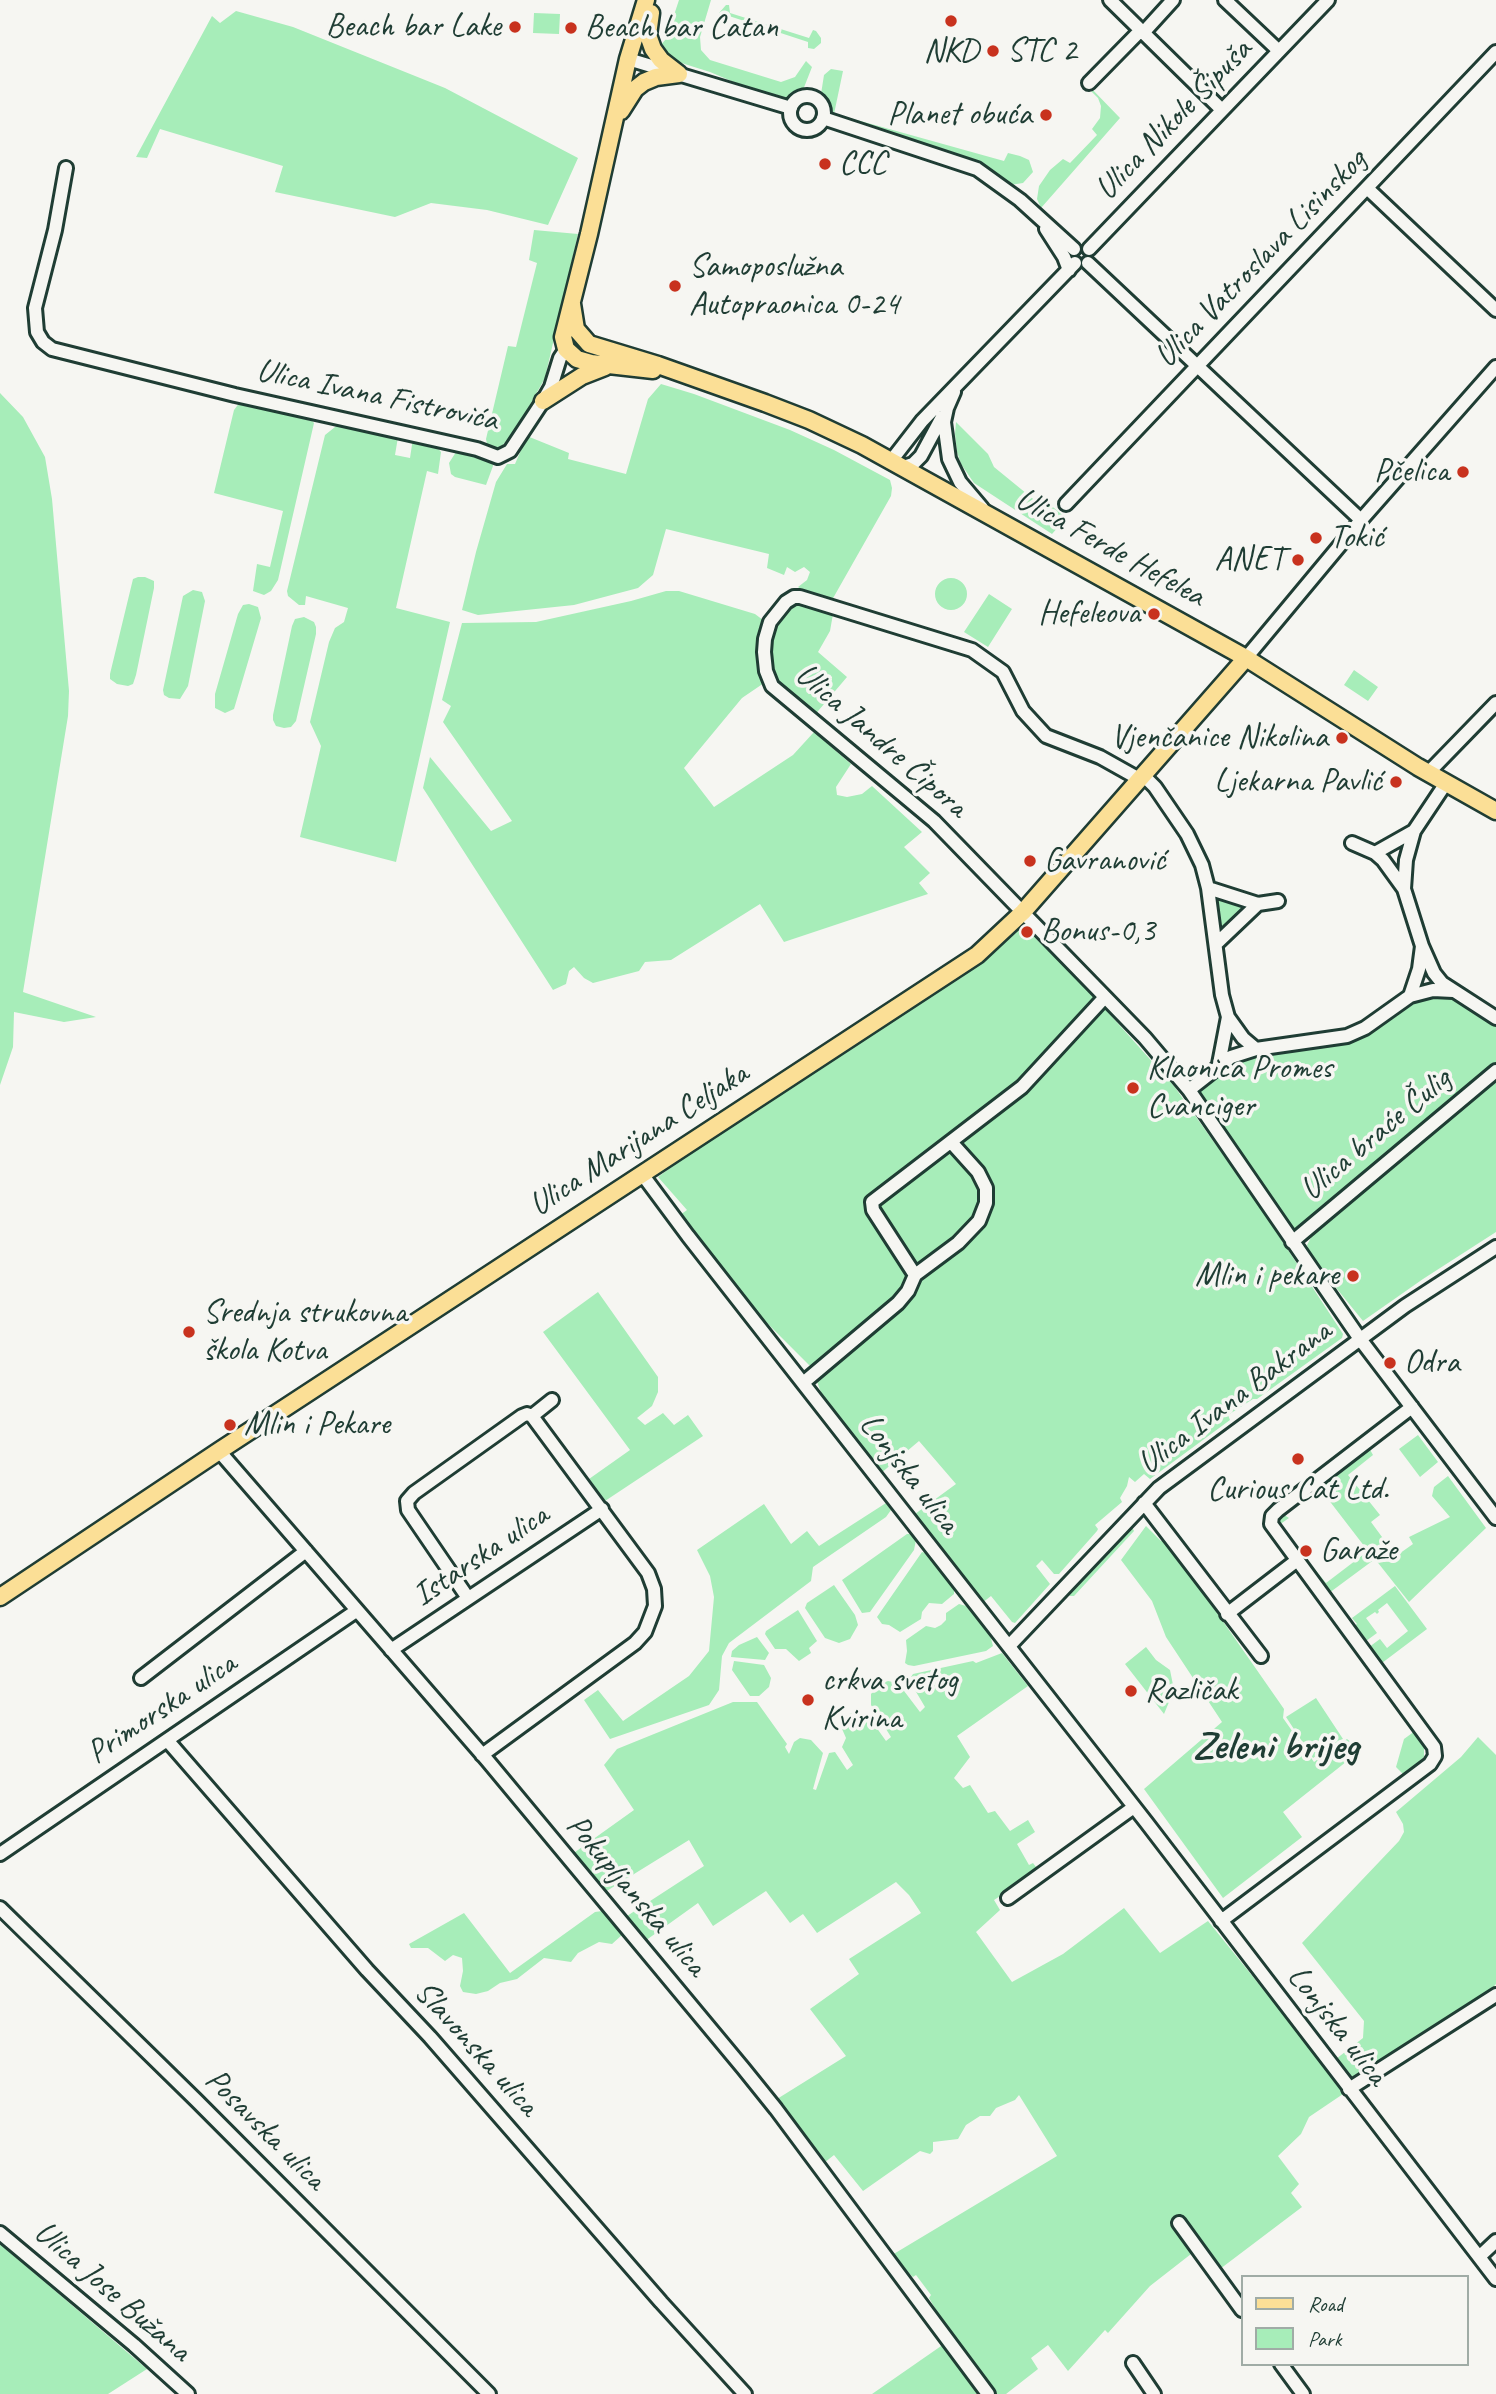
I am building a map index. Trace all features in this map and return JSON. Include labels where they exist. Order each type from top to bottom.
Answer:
[{"type":"main road","name":"Ulica Ivana Fistrovića","points":[[566,349],[563,337],[628,59],[646,0]]},
{"type":"main road","points":[[653,0],[648,27],[650,43],[660,60],[680,74]]},
{"type":"main road","points":[[612,129],[627,100],[639,85],[656,77],[680,74]]},
{"type":"main road","points":[[566,349],[589,344],[576,329],[572,304]]},
{"type":"main road","name":"Ulica Ferde Hefelea","points":[[589,344],[658,365],[809,420],[897,464],[1246,658],[1428,773],[1496,811]]},
{"type":"main road","name":"Ulica Ferde Hefelea","points":[[566,349],[577,359],[610,366],[676,373]]},
{"type":"main road","points":[[543,401],[582,376],[610,366]]},
{"type":"main road","name":"Ulica Marijana Celjaka","points":[[0,1597],[977,955],[1023,912],[1246,658]]},
{"type":"street","points":[[1110,0],[1222,110]]},
{"type":"street","points":[[1089,83],[1173,0]]},
{"type":"street","points":[[1225,0],[1279,51]]},
{"type":"street","name":"Ulica Nikole Šipuša","points":[[1088,249],[1328,0]]},
{"type":"street","name":"Ulica Vatroslava Lisinskog","points":[[1066,504],[1496,52]]},
{"type":"street","points":[[628,59],[791,108]]},
{"type":"street","points":[[801,97],[812,97],[821,105],[823,118],[816,127],[801,129],[791,118],[791,108],[801,97]]},
{"type":"street","points":[[823,118],[977,169],[994,179],[1073,249]]},
{"type":"street","name":"Ulica Ivana Fistrovića","points":[[66,168],[55,230],[35,308],[37,332],[43,342],[52,349],[247,398],[477,449],[498,457],[510,451],[543,401],[566,349]]},
{"type":"street","points":[[1367,188],[1496,310]]},
{"type":"street","points":[[1041,219],[1046,231],[1072,267]]},
{"type":"street","points":[[957,386],[921,456],[913,464],[897,464],[907,437],[1072,267],[1088,262],[1091,257],[1088,249],[1082,246],[1073,249]]},
{"type":"street","points":[[1072,267],[1073,249]]},
{"type":"street","points":[[1088,262],[1361,520]]},
{"type":"street","points":[[1246,658],[1361,520],[1496,367]]},
{"type":"street","points":[[947,408],[944,434],[953,470],[966,491],[988,514]]},
{"type":"street","name":"Ulica Jandre Čipora","points":[[1142,778],[1100,757],[1046,736],[1023,711],[1003,672],[981,654],[842,608],[794,597],[774,615],[766,633],[765,664],[772,686],[927,816],[1145,1038],[1189,1090],[1360,1339],[1496,1518]]},
{"type":"street","points":[[1428,773],[1496,703]]},
{"type":"street","points":[[1142,778],[1155,787],[1187,834],[1202,865],[1208,888],[1222,995],[1228,1017],[1243,1038],[1256,1049]]},
{"type":"street","points":[[1404,889],[1406,860],[1414,831],[1446,783]]},
{"type":"street","points":[[1376,853],[1414,831]]},
{"type":"street","points":[[1352,843],[1376,853],[1404,889],[1422,946],[1438,978],[1496,1018]]},
{"type":"street","points":[[1208,888],[1258,904],[1278,901]]},
{"type":"street","points":[[1216,944],[1258,904]]},
{"type":"street","points":[[1410,996],[1419,969],[1422,946]]},
{"type":"street","points":[[1189,1090],[1231,1057],[1256,1049],[1347,1036],[1365,1028],[1410,996],[1433,990],[1454,991]]},
{"type":"street","points":[[915,1275],[871,1205],[875,1199],[1021,1087],[1105,997]]},
{"type":"street","points":[[1219,1064],[1228,1017]]},
{"type":"street","name":"Ulica braće Čulig","points":[[1292,1242],[1496,1071]]},
{"type":"street","points":[[803,1383],[905,1296],[915,1275],[965,1237],[979,1221],[986,1203],[983,1179],[951,1142]]},
{"type":"street","name":"Lonjska ulica","points":[[642,1174],[1134,1807],[1496,2279]]},
{"type":"street","name":"Ulica Ivana Bakrana","points":[[1009,1646],[1159,1488],[1360,1339],[1496,1247]]},
{"type":"street","points":[[532,1416],[552,1400]]},
{"type":"street","points":[[1221,1921],[1430,1764],[1435,1756],[1434,1747],[1271,1527],[1272,1516],[1412,1407]]},
{"type":"street","points":[[468,1598],[408,1510],[407,1501],[414,1493],[527,1414],[532,1416],[648,1573],[655,1597],[650,1623],[635,1643],[482,1755]]},
{"type":"street","name":"Pokupljanska ulica","points":[[219,1451],[482,1755],[776,2109],[988,2394]]},
{"type":"street","name":"Ulica Ivana Bakrana","points":[[1144,1503],[1261,1656]]},
{"type":"street","name":"Istarska ulica","points":[[391,1650],[602,1509]]},
{"type":"street","points":[[141,1678],[306,1551]]},
{"type":"street","points":[[1227,1614],[1296,1561]]},
{"type":"street","name":"Primorska ulica","points":[[0,1854],[356,1611]]},
{"type":"street","name":"Slavonska ulica","points":[[167,1740],[367,1970],[430,2037],[661,2302],[745,2394]]},
{"type":"street","points":[[1008,1898],[1134,1807]]},
{"type":"street","name":"Posavska ulica","points":[[0,1908],[206,2109],[489,2394]]},
{"type":"street","points":[[1349,2089],[1496,1995]]},
{"type":"street","points":[[1179,2223],[1240,2307]]},
{"type":"street","name":"Ulica Jose Bužana","points":[[0,2233],[134,2344],[188,2394]]},
{"type":"street","points":[[1479,2257],[1496,2241]]},
{"type":"street","points":[[1133,2363],[1154,2394]]},
{"type":"street","points":[[1282,2366],[1303,2394]]},
{"type":"green space","points":[[679,0],[711,0],[700,37],[701,50],[710,60],[781,82],[795,77],[806,61],[812,67],[803,90],[794,98],[785,101],[672,60],[659,47],[666,39]]},
{"type":"green space","points":[[729,5],[730,13],[809,38],[813,30],[816,31],[821,43],[814,49],[808,48],[808,42],[729,16],[725,23],[719,18],[719,13]]},
{"type":"green space","points":[[236,11],[293,27],[445,88],[578,158],[548,225],[487,210],[431,203],[395,217],[275,192],[283,166],[160,129],[147,158],[136,157],[212,16],[220,23]]},
{"type":"green space","points":[[534,13],[560,14],[559,34],[533,33]]},
{"type":"green space","points":[[831,69],[843,71],[834,114],[821,94],[824,75]]},
{"type":"green space","points":[[1090,87],[1120,118],[1041,208],[1037,199],[1039,186],[1050,170],[1063,159],[1070,163],[1097,135],[1092,129],[1100,118],[1101,106]]},
{"type":"green space","points":[[839,115],[1004,161],[1008,153],[1020,156],[1029,160],[1033,172],[1023,183],[1010,185],[972,161],[839,118]]},
{"type":"green space","points":[[534,230],[578,234],[545,378],[516,430],[501,447],[492,449],[486,439],[508,346],[516,347],[537,263],[529,260]]},
{"type":"green space","points":[[661,384],[790,430],[890,480],[891,496],[832,600],[807,594],[798,587],[807,580],[810,572],[804,567],[795,572],[787,567],[784,575],[767,568],[769,554],[666,529],[653,575],[638,588],[574,605],[478,615],[462,610],[496,482],[507,464],[515,464],[527,436],[569,453],[568,459],[626,474],[648,399]]},
{"type":"green space","points":[[0,393],[23,417],[45,457],[52,499],[69,691],[68,716],[23,992],[96,1017],[64,1022],[14,1012],[13,1047],[0,1085]]},
{"type":"green space","points":[[250,401],[307,415],[314,423],[278,580],[271,591],[264,595],[253,591],[257,564],[270,567],[283,511],[214,493],[234,410],[240,402]]},
{"type":"green space","points":[[956,422],[988,454],[994,467],[1043,507],[1048,503],[1066,518],[1052,534],[974,483],[961,464],[957,452]]},
{"type":"green space","points":[[340,423],[398,437],[395,455],[410,458],[413,438],[436,446],[441,452],[438,474],[427,471],[396,608],[450,622],[396,862],[300,837],[321,746],[310,722],[329,642],[335,628],[344,622],[348,608],[306,596],[305,605],[299,605],[288,596],[287,591],[325,435]]},
{"type":"green space","points":[[456,452],[492,461],[493,466],[486,485],[451,474],[449,463]]},
{"type":"green space","points":[[138,577],[154,581],[154,588],[136,675],[133,684],[128,686],[117,684],[110,679],[110,674],[133,579]]},
{"type":"green space","points":[[951,578],[963,582],[967,594],[963,606],[951,610],[939,606],[935,594],[939,582]]},
{"type":"green space","points":[[193,590],[202,592],[205,601],[188,686],[180,699],[169,698],[164,695],[163,690],[183,596]]},
{"type":"green space","points":[[666,591],[679,591],[755,614],[763,620],[764,683],[742,698],[684,768],[714,807],[793,755],[814,732],[851,764],[836,787],[837,795],[847,797],[862,794],[872,786],[922,832],[904,847],[930,873],[919,883],[928,894],[784,942],[760,904],[671,960],[645,962],[639,971],[593,983],[574,967],[569,971],[566,984],[553,990],[423,788],[430,757],[491,831],[512,821],[443,722],[451,706],[442,700],[462,623],[536,622]]},
{"type":"green space","points":[[989,594],[1012,609],[988,647],[964,632]]},
{"type":"green space","points":[[810,604],[833,614],[830,631],[818,652],[847,677],[813,717],[773,680],[768,652],[776,620],[788,606]]},
{"type":"green space","points":[[243,605],[258,607],[261,618],[234,709],[225,713],[215,708],[215,694],[238,614]]},
{"type":"green space","points":[[304,617],[314,622],[316,634],[296,721],[291,727],[284,728],[276,726],[273,715],[292,626],[295,619]]},
{"type":"green space","points":[[1354,670],[1378,687],[1368,701],[1344,685]]},
{"type":"green space","points":[[1220,898],[1247,907],[1224,930],[1220,930],[1217,900]]},
{"type":"green space","points":[[1022,925],[1088,990],[1174,1086],[1258,1204],[1343,1334],[1342,1338],[1257,1399],[1228,1415],[1230,1420],[1150,1479],[1144,1474],[1135,1482],[1129,1477],[1120,1498],[1122,1502],[1095,1525],[1097,1531],[1059,1574],[1054,1574],[1042,1560],[1036,1566],[1050,1584],[1015,1623],[991,1596],[982,1603],[915,1514],[956,1484],[919,1441],[880,1474],[823,1398],[812,1368],[748,1304],[680,1215],[687,1210],[658,1177],[718,1132],[999,945]]},
{"type":"green space","points":[[1451,995],[1477,1010],[1496,1026],[1496,1065],[1298,1230],[1293,1230],[1285,1223],[1196,1094],[1197,1089],[1234,1062],[1276,1050],[1295,1051],[1337,1043],[1380,1026],[1416,999]]},
{"type":"green space","points":[[1496,1080],[1496,1232],[1363,1321],[1311,1257],[1307,1245],[1314,1232]]},
{"type":"green space","points":[[598,1292],[658,1377],[658,1392],[652,1406],[637,1418],[645,1425],[663,1413],[674,1425],[688,1415],[703,1436],[605,1501],[589,1479],[630,1450],[543,1332]]},
{"type":"green space","points":[[1418,1435],[1438,1462],[1420,1477],[1399,1449]]},
{"type":"green space","points":[[1368,1446],[1373,1455],[1348,1475],[1380,1515],[1371,1522],[1396,1556],[1413,1544],[1409,1537],[1450,1517],[1432,1496],[1434,1487],[1448,1476],[1486,1528],[1409,1602],[1375,1559],[1325,1596],[1280,1536],[1275,1518],[1281,1513],[1289,1518],[1279,1525],[1326,1583],[1368,1551],[1318,1486]]},
{"type":"green space","points":[[886,1503],[891,1510],[886,1517],[813,1567],[811,1581],[729,1643],[722,1656],[719,1690],[709,1705],[610,1739],[584,1700],[598,1690],[623,1721],[689,1676],[709,1651],[714,1597],[710,1576],[697,1550],[764,1504],[791,1544],[807,1531],[819,1546]]},
{"type":"green space","points":[[1131,1525],[1134,1531],[1074,1596],[1070,1596],[1067,1593]]},
{"type":"green space","points":[[1146,1526],[1161,1541],[1167,1541],[1284,1709],[1283,1718],[1314,1762],[1347,1739],[1361,1750],[1283,1812],[1302,1837],[1223,1898],[1144,1789],[1222,1722],[1166,1637],[1152,1601],[1121,1560]]},
{"type":"green space","points":[[907,1534],[911,1534],[916,1540],[914,1550],[870,1612],[862,1613],[842,1580]]},
{"type":"green space","points":[[922,1552],[928,1554],[954,1588],[954,1594],[942,1604],[929,1603],[922,1612],[921,1619],[900,1632],[882,1624],[877,1617]]},
{"type":"green space","points":[[834,1585],[855,1615],[858,1625],[850,1639],[839,1643],[825,1638],[805,1608],[807,1603]]},
{"type":"green space","points":[[1395,1586],[1427,1629],[1378,1666],[1365,1650],[1380,1639],[1387,1648],[1408,1631],[1387,1603],[1377,1614],[1375,1612],[1366,1618],[1377,1633],[1362,1644],[1350,1629],[1357,1624],[1352,1618]]},
{"type":"green space","points":[[959,1604],[966,1606],[990,1635],[993,1646],[986,1651],[914,1666],[905,1663],[906,1640],[926,1626],[935,1628],[941,1625],[946,1620],[946,1613]]},
{"type":"green space","points":[[798,1610],[817,1641],[809,1648],[811,1653],[799,1661],[786,1649],[775,1649],[765,1634]]},
{"type":"green space","points":[[757,1637],[769,1653],[765,1660],[731,1657],[732,1651],[739,1645]]},
{"type":"green space","points":[[1146,1647],[1156,1660],[1170,1670],[1174,1690],[1164,1714],[1125,1664]]},
{"type":"green space","points":[[1002,1653],[1028,1686],[957,1736],[970,1757],[954,1778],[963,1788],[970,1785],[988,1813],[995,1811],[1010,1831],[1028,1820],[1035,1832],[1017,1844],[1029,1865],[1033,1863],[1039,1871],[994,1900],[1000,1910],[976,1932],[1012,1982],[1063,1954],[1124,1908],[1160,1953],[1208,1921],[1346,2092],[1309,2117],[1301,2134],[1278,2156],[1299,2184],[1291,2193],[1302,2207],[1220,2269],[1200,2247],[1150,2286],[1108,2333],[1105,2330],[1068,2371],[1048,2345],[1031,2358],[1038,2369],[1006,2394],[996,2394],[949,2332],[929,2298],[931,2295],[916,2275],[913,2277],[892,2255],[1057,2156],[1019,2095],[1015,2100],[996,2108],[990,2116],[980,2116],[966,2125],[958,2139],[933,2142],[933,2151],[930,2154],[920,2151],[863,2191],[834,2155],[824,2163],[777,2099],[846,2056],[810,2009],[859,1974],[849,1959],[921,1913],[909,1895],[896,1882],[817,1933],[803,1914],[790,1923],[766,1891],[713,1926],[698,1903],[645,1941],[627,1916],[704,1866],[689,1840],[605,1892],[571,1855],[634,1810],[604,1765],[617,1749],[733,1702],[757,1702],[787,1744],[785,1747],[789,1754],[794,1742],[800,1738],[811,1740],[823,1753],[813,1789],[816,1790],[829,1753],[835,1752],[847,1770],[853,1765],[842,1747],[846,1738],[839,1722],[843,1718],[851,1713],[855,1717],[866,1713],[886,1741],[891,1737],[871,1705],[871,1694],[880,1684],[888,1681],[898,1683],[920,1712],[925,1707],[909,1680],[913,1674],[973,1661],[976,1663]]},
{"type":"green space","points":[[734,1661],[764,1665],[771,1678],[769,1687],[759,1696],[750,1696],[732,1670]]},
{"type":"green space","points":[[1316,1698],[1343,1739],[1313,1758],[1286,1717]]},
{"type":"green space","points":[[1415,1731],[1424,1746],[1424,1757],[1405,1776],[1396,1767],[1404,1739]]},
{"type":"green space","points":[[1478,1737],[1496,1755],[1496,1984],[1490,1991],[1356,2078],[1350,2078],[1336,2059],[1363,2038],[1364,2021],[1302,1943],[1399,1841],[1404,1832],[1396,1812],[1461,1757]]},
{"type":"green space","points":[[602,1911],[622,1935],[612,1944],[599,1942],[578,1953],[571,1962],[544,1958],[517,1979],[476,1994],[463,1992],[460,1986],[462,1958],[453,1955],[445,1961],[428,1948],[411,1948],[409,1944],[464,1913],[510,1973],[595,1912]]},
{"type":"green space","points":[[0,2244],[147,2369],[108,2394],[0,2394]]},
{"type":"green space","points":[[944,2344],[980,2394],[872,2394]]},
{"type":"place","name":"NKD","points":[[951,21]]},
{"type":"place","name":"Beach bar Lake","points":[[515,27]]},
{"type":"place","name":"Beach bar Catan","points":[[571,28]]},
{"type":"place","name":"STC 2","points":[[993,51]]},
{"type":"place","name":"Planet obuća","points":[[1046,115]]},
{"type":"place","name":"CCC","points":[[825,164]]},
{"type":"place","name":"Samoposlužna Autopraonica 0-24","points":[[675,286]]},
{"type":"place","name":"Pčelica","points":[[1463,472]]},
{"type":"place","name":"Tokić","points":[[1316,538]]},
{"type":"place","name":"ANET","points":[[1298,560]]},
{"type":"place","name":"Hefeleova","points":[[1154,614]]},
{"type":"place","name":"Vjenčanice Nikolina","points":[[1342,738]]},
{"type":"place","name":"Ljekarna Pavlić","points":[[1396,782]]},
{"type":"place","name":"Gavranović","points":[[1030,861]]},
{"type":"place","name":"Bonus-0,3","points":[[1027,932]]},
{"type":"place","name":"Klaonica Promes Cvanciger","points":[[1133,1088]]},
{"type":"place","name":"Mlin i pekare","points":[[1353,1276]]},
{"type":"place","name":"Srednja strukovna škola Kotva","points":[[189,1332]]},
{"type":"place","name":"Odra","points":[[1390,1363]]},
{"type":"place","name":"Mlin i Pekare","points":[[230,1425]]},
{"type":"place","name":"Curious Cat Ltd.","points":[[1298,1459]]},
{"type":"place","name":"Garaže","points":[[1306,1551]]},
{"type":"place","name":"Različak","points":[[1131,1691]]},
{"type":"place","name":"crkva svetog Kvirina","points":[[808,1700]]},
{"type":"district","name":"Zeleni brijeg","points":[[1276,1748]]}]
